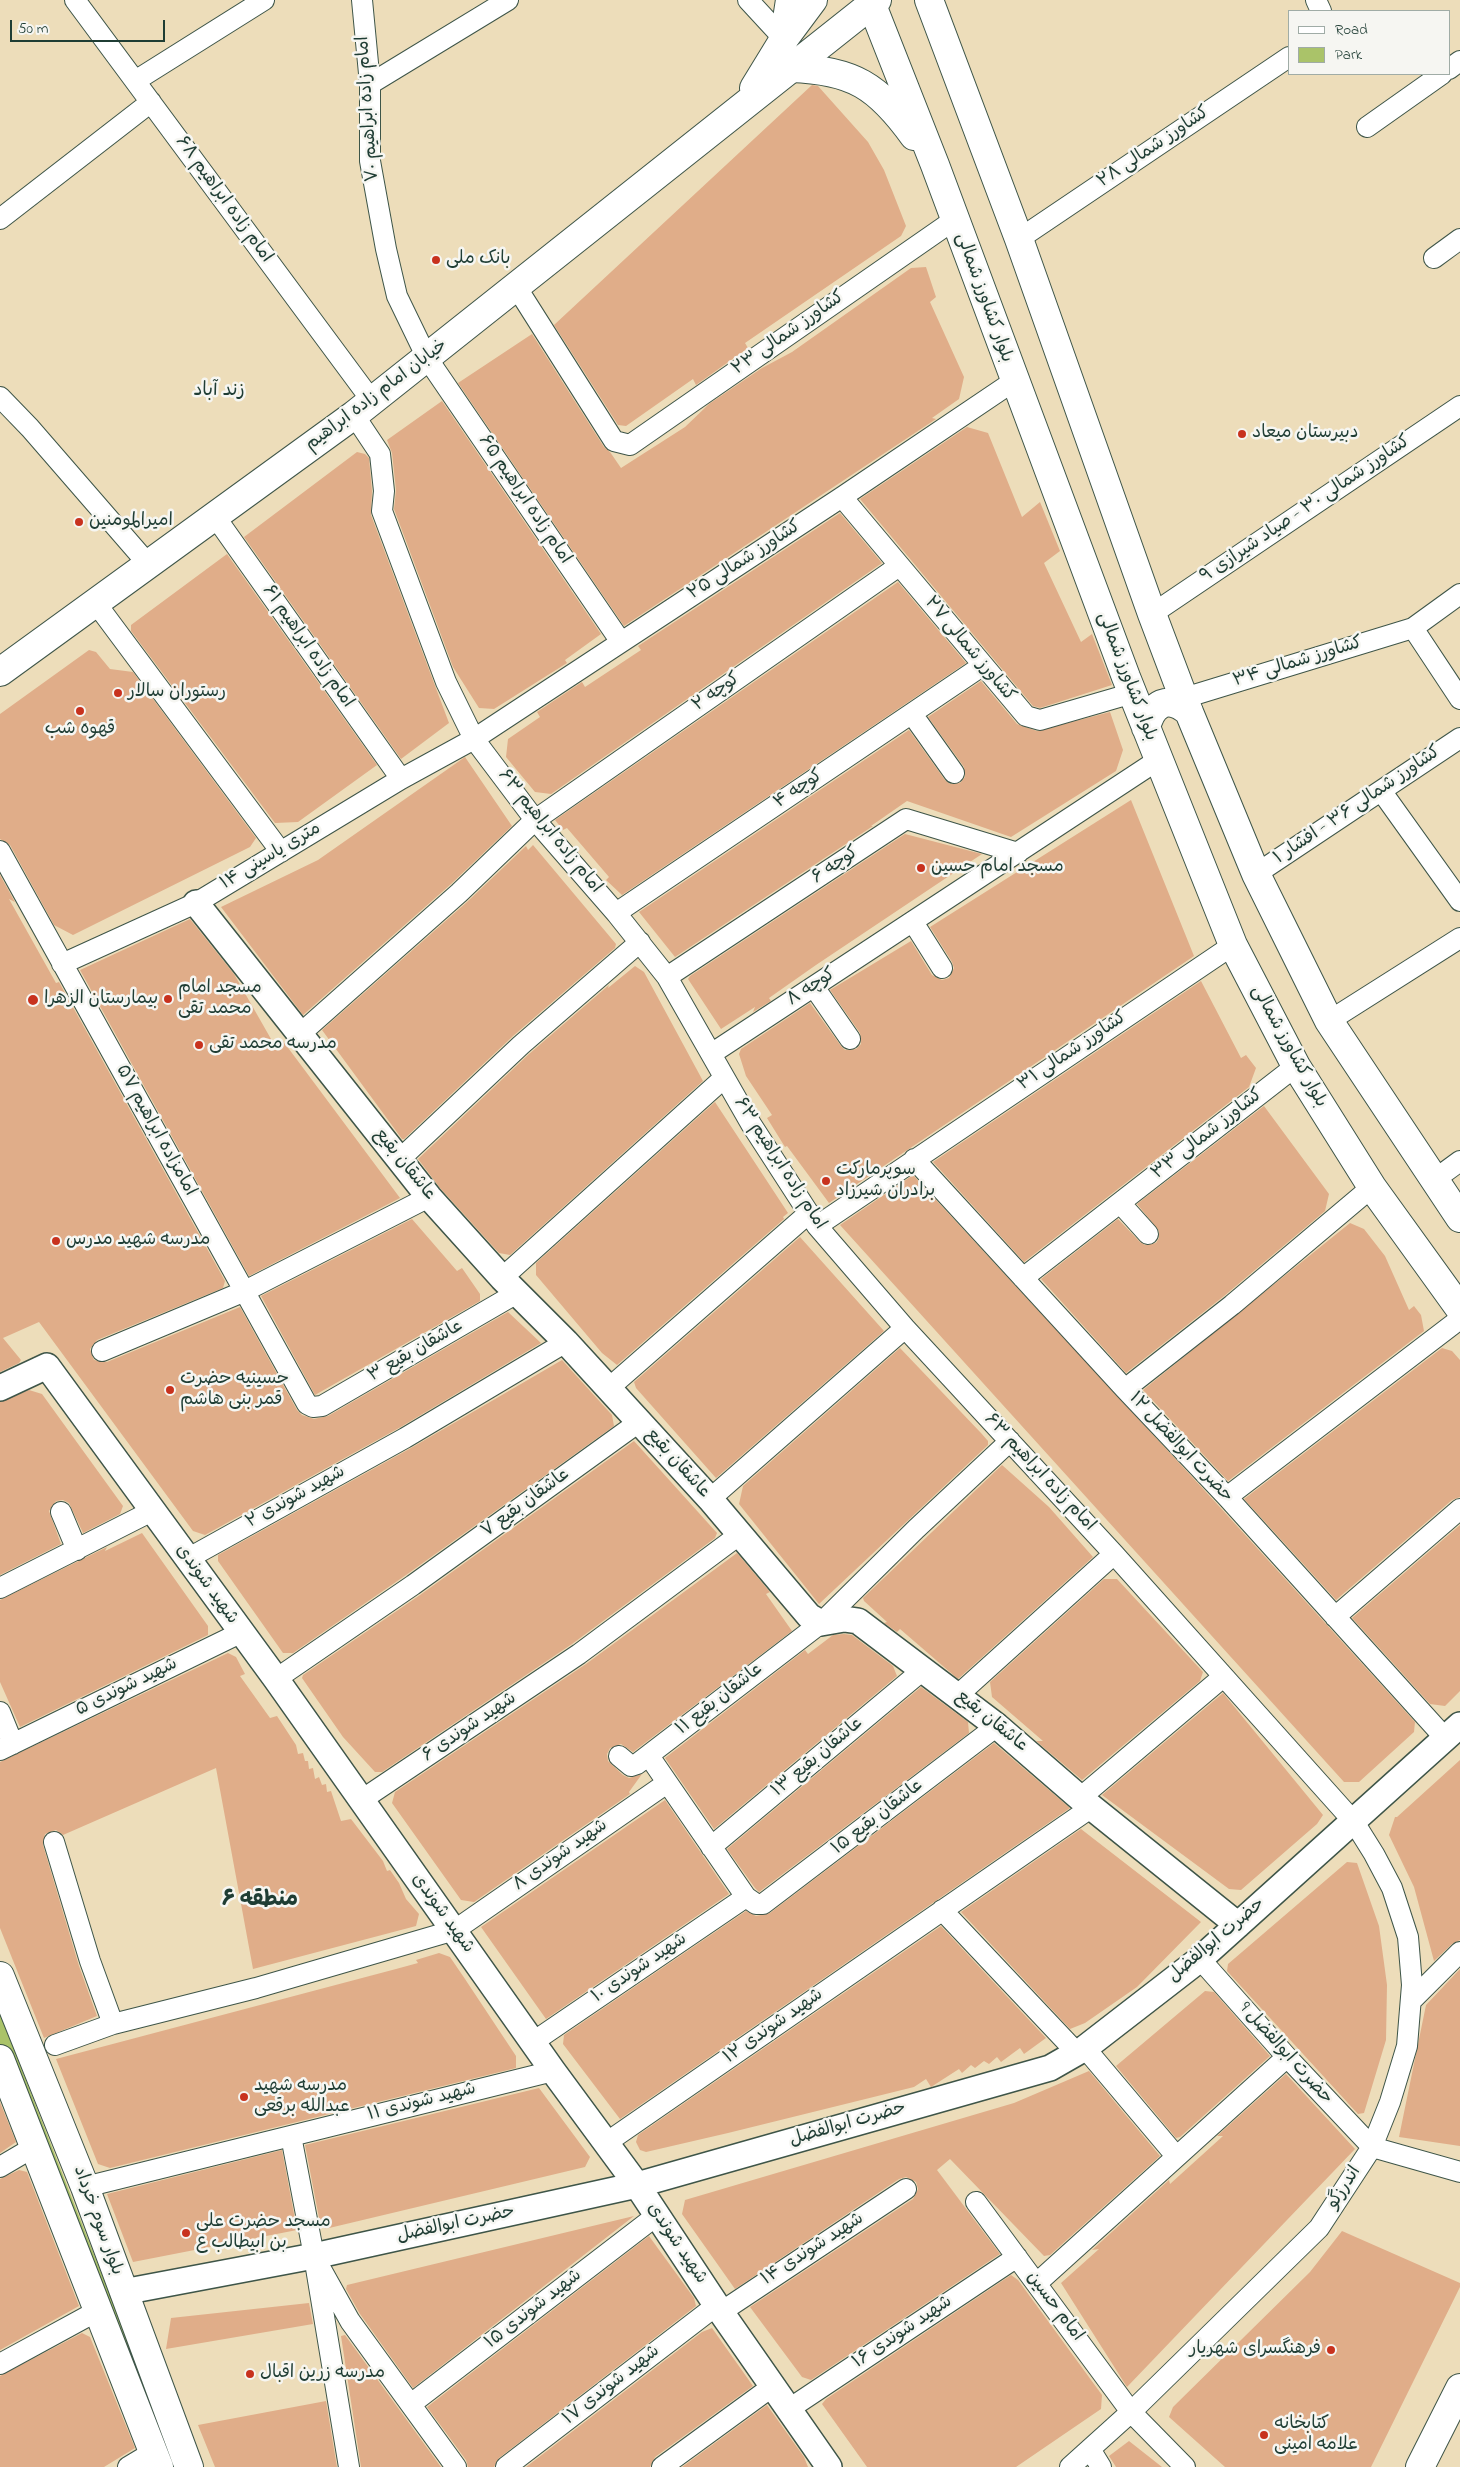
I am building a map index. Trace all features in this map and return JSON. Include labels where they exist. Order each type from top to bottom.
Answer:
[{"type":"main road","points":[[784,39],[790,0]]},
{"type":"main road","name":"خیابان امام زاده ابراهیم","points":[[743,106],[784,39],[813,0]]},
{"type":"main road","points":[[929,0],[1019,239],[1186,705],[1256,874],[1329,1021],[1460,1218]]},
{"type":"main road","points":[[949,0],[948,16],[954,66]]},
{"type":"main road","name":"خیابان امام زاده ابراهیم","points":[[0,672],[363,408],[517,288],[873,1]]},
{"type":"main road","name":"بلوار کشاورز شمالی","points":[[873,1],[1014,381],[1158,760],[1232,945],[1296,1066],[1372,1187],[1460,1309]]},
{"type":"main road","points":[[791,68],[820,69],[849,76],[876,92],[894,109],[935,165]]},
{"type":"main road","points":[[1146,728],[1149,716],[1154,708],[1163,703],[1186,705]]},
{"type":"main road","name":"بلوار سوم خرداد","points":[[0,1976],[85,2186],[123,2292],[190,2467]]},
{"type":"main road","name":"بلوار سوم خرداد","points":[[0,2059],[156,2459]]},
{"type":"main road","points":[[1420,2467],[1460,2388]]},
{"type":"street","name":"امام زاده ابراهیم ۶۸","points":[[75,0],[151,102],[363,408]]},
{"type":"street","points":[[135,81],[264,0]]},
{"type":"street","name":"امام زاده ابراهیم ۷۰","points":[[362,0],[370,84],[370,161],[386,249],[397,296],[427,358]]},
{"type":"street","points":[[370,84],[508,0]]},
{"type":"street","points":[[748,0],[784,39]]},
{"type":"street","name":"کشاورز شمالی ۲۸","points":[[1019,239],[1288,58]]},
{"type":"street","points":[[1367,127],[1441,75]]},
{"type":"street","points":[[0,219],[151,102]]},
{"type":"street","name":"کشاورز شمالی ۲۳","points":[[517,288],[614,441],[623,445],[630,444],[954,220]]},
{"type":"street","points":[[1434,258],[1460,239]]},
{"type":"street","name":"امام زاده ابراهیم ۶۵","points":[[427,358],[621,642]]},
{"type":"street","name":"کشاورز شمالی ۲۵","points":[[474,739],[842,497],[1014,381]]},
{"type":"street","points":[[0,397],[30,428],[148,564]]},
{"type":"street","name":"کشاورز شمالی ۳۰ - صیاد شیرازی ۹","points":[[1152,614],[1460,406]]},
{"type":"street","name":"امام زاده ابراهیم ۶۳","points":[[363,408],[379,451],[384,490],[382,511],[446,682],[474,739],[535,820],[616,913],[667,977],[751,1124],[813,1219],[906,1328],[1114,1554],[1354,1822]]},
{"type":"street","name":"کشاورز شمالی ۲۷","points":[[842,497],[982,666],[1026,716],[1033,720],[1040,720],[1133,693]]},
{"type":"street","name":"امام زاده ابراهیم ۶۱","points":[[214,515],[401,779]]},
{"type":"street","name":"کوچه ۲","points":[[300,1034],[459,893],[535,820],[899,566]]},
{"type":"street","name":"کشاورز شمالی ۳۴","points":[[1186,705],[1413,628],[1460,594]]},
{"type":"street","points":[[95,602],[281,852]]},
{"type":"street","points":[[1413,628],[1460,699]]},
{"type":"street","name":"کوچه ۴","points":[[616,913],[982,666]]},
{"type":"street","points":[[912,714],[954,772]]},
{"type":"street","name":"کشاورز شمالی ۳۶ - افشار ۱","points":[[1256,874],[1382,792],[1460,738]]},
{"type":"street","name":"۱۴ متری یاسینی","points":[[62,964],[196,903],[401,779],[474,739]]},
{"type":"street","name":"کوچه ۸","points":[[711,1054],[1158,760]]},
{"type":"street","points":[[1382,792],[1460,902]]},
{"type":"street","name":"کوچه ۶","points":[[667,977],[906,819],[1018,853]]},
{"type":"street","name":"امامزاده ابراهیم ۵۷","points":[[0,851],[307,1404],[313,1407]]},
{"type":"street","name":"عاشقان بقیع","points":[[196,903],[430,1197],[509,1285],[566,1342],[710,1499],[809,1616],[821,1623],[844,1619],[858,1621],[997,1726],[1086,1802],[1238,1925]]},
{"type":"street","points":[[913,922],[942,968]]},
{"type":"street","points":[[1329,1021],[1460,938]]},
{"type":"street","points":[[399,1160],[500,1064],[640,942]]},
{"type":"street","name":"کشاورز شمالی ۳۱","points":[[609,1388],[700,1308],[813,1219],[914,1159],[1232,945]]},
{"type":"street","points":[[814,987],[850,1039]]},
{"type":"street","name":"کشاورز شمالی ۳۳","points":[[1121,1204],[1296,1066]]},
{"type":"street","name":"عاشقان بقیع ۳","points":[[313,1407],[322,1406],[509,1285],[582,1206],[724,1078]]},
{"type":"street","name":"حضرت ابوالفضل ۱۲","points":[[914,1159],[1227,1497],[1335,1617],[1453,1732]]},
{"type":"street","points":[[1434,1180],[1460,1162]]},
{"type":"street","points":[[1125,1389],[1232,1305],[1372,1187]]},
{"type":"street","points":[[102,1351],[245,1291],[430,1197]]},
{"type":"street","points":[[1023,1278],[1121,1204],[1148,1234]]},
{"type":"street","points":[[1227,1497],[1460,1319]]},
{"type":"street","points":[[710,1499],[906,1328]]},
{"type":"street","name":"شهید شوندی ۲","points":[[187,1559],[405,1438],[566,1342]]},
{"type":"street","name":"شهید شوندی","points":[[0,1388],[46,1366],[240,1633],[276,1679],[360,1801],[455,1930],[552,2071],[637,2185],[656,2216],[830,2467]]},
{"type":"street","name":"عاشقان بقیع ۷","points":[[276,1679],[413,1586],[639,1422]]},
{"type":"street","name":"عاشقان بقیع ۱۱","points":[[619,1756],[631,1766],[649,1756],[821,1623],[916,1529],[1010,1442]]},
{"type":"street","points":[[1335,1617],[1460,1509]]},
{"type":"street","points":[[0,1588],[152,1511]]},
{"type":"street","points":[[61,1512],[77,1550]]},
{"type":"street","name":"شهید شوندی ۶","points":[[360,1801],[579,1654],[740,1535]]},
{"type":"street","points":[[958,1695],[1114,1554]]},
{"type":"street","name":"شهید شوندی ۵","points":[[7,1747],[240,1633]]},
{"type":"street","name":"عاشقان بقیع ۱۳","points":[[711,1847],[924,1669]]},
{"type":"street","name":"شهید شوندی ۱۲","points":[[606,2143],[942,1910],[1086,1802],[1152,1738],[1223,1677]]},
{"type":"street","points":[[0,1712],[7,1747]]},
{"type":"street","name":"عاشقان بقیع ۱۵","points":[[751,1900],[763,1904],[771,1900],[997,1726]]},
{"type":"street","name":"حضرت ابوالفضل","points":[[123,2292],[314,2256],[637,2185],[1050,2068],[1081,2050],[1200,1959],[1453,1732]]},
{"type":"street","points":[[649,1756],[711,1847],[751,1900]]},
{"type":"street","name":"شهید شوندی ۸","points":[[55,2045],[113,2024],[256,1988],[455,1930],[667,1783]]},
{"type":"street","name":"اندرزگو","points":[[1070,2467],[1131,2412],[1319,2228],[1372,2147],[1390,2102],[1407,2046],[1412,1985],[1408,1937],[1392,1888],[1354,1822]]},
{"type":"street","points":[[54,1842],[90,1961],[113,2024]]},
{"type":"street","name":"شهید شوندی ۱۰","points":[[533,2042],[751,1900]]},
{"type":"street","points":[[942,1910],[1081,2050],[1176,2156]]},
{"type":"street","points":[[1411,2001],[1460,1952]]},
{"type":"street","name":"حضرت ابوالفضل 9","points":[[1200,1959],[1287,2057],[1372,2147]]},
{"type":"street","points":[[1037,2284],[1287,2057]]},
{"type":"street","name":"شهید شوندی ۱۱","points":[[85,2186],[552,2071]]},
{"type":"street","points":[[292,2136],[314,2256],[348,2467]]},
{"type":"street","points":[[0,2168],[34,2147]]},
{"type":"street","points":[[1372,2147],[1460,2172]]},
{"type":"street","name":"شهید شوندی ۱۴","points":[[719,2308],[906,2189]]},
{"type":"street","name":"امام حسین","points":[[976,2202],[1131,2412],[1185,2467]]},
{"type":"street","name":"شهید شوندی ۱۵","points":[[411,2404],[656,2216]]},
{"type":"street","points":[[314,2256],[350,2321],[456,2467]]},
{"type":"street","name":"شهید شوندی ۱۶","points":[[789,2409],[1017,2257]]},
{"type":"street","name":"شهید شوندی ۱۷","points":[[506,2467],[719,2308]]},
{"type":"street","points":[[2,2363],[99,2310]]},
{"type":"street","points":[[325,2326],[350,2321]]},
{"type":"street","points":[[662,2467],[773,2386]]},
{"type":"street","points":[[1090,2449],[1101,2467]]},
{"type":"street","points":[[128,2467],[156,2459]]},
{"type":"green space","points":[[0,2014],[177,2467],[167,2467],[0,2044]]},
{"type":"building","points":[[812,85],[818,86],[868,142],[884,170],[906,226],[901,236],[745,343],[748,348],[696,385],[693,379],[626,426],[618,425],[554,325]]},
{"type":"building","points":[[926,267],[936,297],[930,302],[964,377],[959,399],[932,418],[936,419],[624,626],[458,383],[532,334],[604,447],[610,452],[621,468],[685,427],[709,404],[762,368],[792,352],[911,268]]},
{"type":"building","points":[[442,401],[601,634],[565,660],[567,663],[494,709],[479,708],[453,667],[394,509],[396,490],[392,453],[387,440]]},
{"type":"building","points":[[967,427],[988,433],[1022,517],[1040,502],[1060,551],[1044,563],[1081,642],[1092,634],[1112,685],[1040,708],[1033,706],[860,499]]},
{"type":"building","points":[[357,452],[365,454],[369,458],[372,491],[371,515],[449,723],[401,759],[244,537]]},
{"type":"building","points":[[840,513],[882,563],[551,794],[535,792],[506,757],[508,739],[540,717],[537,712],[582,682],[585,687],[641,650],[638,646]]},
{"type":"building","points":[[227,554],[377,765],[298,822],[275,823],[131,631],[131,625]]},
{"type":"building","points":[[898,582],[966,663],[622,895],[606,880],[609,877],[567,828],[563,830],[555,820]]},
{"type":"building","points":[[89,650],[96,652],[110,669],[133,672],[256,838],[250,847],[73,935],[54,925],[10,845],[0,839],[0,714]]},
{"type":"building","points":[[981,681],[1017,724],[1037,731],[1110,712],[1123,750],[1116,771],[1011,837],[907,801],[871,826],[873,826],[675,957],[639,912],[909,730],[945,780],[950,784],[960,783],[965,777],[964,767],[928,717]]},
{"type":"building","points":[[465,757],[512,826],[451,884],[303,1015],[221,907],[318,860]]},
{"type":"building","points":[[1131,800],[1194,956],[829,1203],[787,1146],[785,1147],[767,1118],[772,1115],[746,1076],[739,1054],[741,1049],[810,1003],[845,1050],[856,1049],[861,1044],[860,1033],[830,990],[911,941],[932,975],[942,980],[949,978],[954,968],[952,962],[930,927]]},
{"type":"building","points":[[905,834],[982,854],[816,965],[769,998],[771,1001],[753,1012],[755,1007],[721,1029],[688,979],[690,976]]},
{"type":"building","points":[[533,845],[616,944],[615,948],[513,1036],[402,1139],[322,1030],[467,902],[526,846],[528,850]]},
{"type":"building","points":[[0,875],[15,902],[9,899],[56,983],[59,982],[225,1281],[223,1288],[97,1340],[90,1349],[94,1360],[107,1362],[240,1307],[297,1410],[302,1415],[314,1419],[328,1416],[508,1312],[541,1343],[399,1428],[205,1535],[193,1531],[39,1322],[3,1338],[21,1360],[19,1363],[0,1372]]},
{"type":"building","points":[[190,919],[234,974],[275,1046],[283,1041],[400,1198],[249,1276],[80,970]]},
{"type":"building","points":[[635,966],[644,972],[703,1081],[510,1255],[499,1253],[440,1188],[418,1159],[529,1054],[609,985],[608,988]]},
{"type":"building","points":[[1201,981],[1241,1058],[1246,1055],[1256,1068],[1249,1087],[1024,1262],[933,1162]]},
{"type":"building","points":[[715,1102],[788,1213],[783,1217],[784,1219],[617,1365],[602,1353],[536,1275],[536,1263]]},
{"type":"building","points":[[1264,1106],[1329,1194],[1325,1211],[1224,1296],[1126,1373],[1041,1279],[1118,1219],[1140,1242],[1145,1245],[1156,1243],[1159,1238],[1159,1231],[1137,1204]]},
{"type":"building","points":[[913,1175],[1218,1505],[1415,1722],[1414,1732],[1359,1782],[1344,1782],[840,1225]]},
{"type":"building","points":[[412,1219],[457,1271],[462,1268],[480,1294],[480,1301],[315,1395],[261,1296]]},
{"type":"building","points":[[1350,1223],[1364,1229],[1385,1256],[1409,1310],[1414,1306],[1421,1315],[1424,1331],[1228,1481],[1143,1390]]},
{"type":"building","points":[[800,1237],[884,1331],[716,1478],[636,1388],[634,1382]]},
{"type":"building","points":[[900,1348],[981,1433],[988,1441],[988,1445],[819,1604],[739,1504],[743,1486]]},
{"type":"building","points":[[1442,1348],[1452,1351],[1460,1360],[1460,1497],[1452,1500],[1336,1600],[1244,1499]]},
{"type":"building","points":[[562,1360],[612,1415],[614,1426],[406,1575],[293,1653],[283,1653],[218,1561],[218,1555],[411,1448]]},
{"type":"building","points":[[29,1390],[42,1394],[123,1506],[120,1514],[83,1533],[69,1503],[63,1500],[56,1501],[49,1511],[61,1544],[0,1575],[0,1402]]},
{"type":"building","points":[[634,1441],[717,1533],[715,1538],[572,1644],[382,1772],[375,1772],[343,1737],[302,1678],[303,1675],[420,1595]]},
{"type":"building","points":[[1002,1465],[1049,1507],[1093,1557],[958,1679],[900,1629],[897,1632],[884,1623],[887,1622],[863,1598]]},
{"type":"building","points":[[1460,1525],[1460,1691],[1445,1706],[1430,1704],[1352,1618]]},
{"type":"building","points":[[142,1533],[208,1626],[208,1635],[20,1727],[0,1682],[0,1600],[107,1547],[105,1551]]},
{"type":"building","points":[[737,1553],[770,1592],[766,1594],[792,1631],[633,1752],[621,1744],[610,1748],[607,1754],[608,1761],[623,1775],[629,1778],[642,1774],[629,1792],[630,1794],[474,1902],[461,1900],[392,1803],[395,1792],[586,1664]]},
{"type":"building","points":[[1104,1579],[1117,1579],[1203,1672],[1200,1681],[1082,1780],[1036,1741],[1043,1741],[992,1697],[990,1682]]},
{"type":"building","points":[[833,1635],[852,1635],[893,1666],[897,1676],[714,1829],[665,1758],[805,1650],[808,1654]]},
{"type":"building","points":[[228,1653],[236,1657],[245,1674],[240,1676],[270,1718],[277,1716],[296,1745],[298,1754],[303,1753],[305,1761],[308,1761],[309,1769],[313,1768],[315,1779],[319,1777],[322,1785],[326,1784],[327,1792],[331,1791],[341,1821],[351,1819],[383,1861],[387,1871],[390,1870],[399,1883],[406,1899],[419,1914],[416,1926],[253,1969],[216,1768],[63,1835],[56,1830],[45,1834],[43,1845],[79,1966],[97,2016],[44,2038],[0,1928],[0,1762]]},
{"type":"building","points":[[921,1687],[968,1722],[969,1733],[759,1892],[727,1849]]},
{"type":"building","points":[[1223,1693],[1323,1815],[1317,1824],[1241,1890],[1229,1889],[1102,1795]]},
{"type":"building","points":[[994,1743],[1070,1808],[620,2119],[563,2044],[564,2035],[746,1911],[756,1916],[770,1913]]},
{"type":"building","points":[[1460,1760],[1460,1940],[1452,1944],[1434,1961],[1414,1887],[1389,1835],[1395,1817]]},
{"type":"building","points":[[665,1800],[729,1894],[546,2019],[481,1927]]},
{"type":"building","points":[[1081,1829],[1201,1922],[1137,1987],[1085,2023],[1070,2029],[961,1912]]},
{"type":"building","points":[[1347,1862],[1357,1863],[1379,1926],[1387,1985],[1386,2040],[1364,2113],[1358,2114],[1227,1971],[1228,1964]]},
{"type":"building","points":[[941,1926],[1046,2038],[1024,2054],[1020,2048],[1001,2062],[997,2057],[989,2064],[984,2061],[975,2068],[971,2065],[962,2073],[959,2069],[931,2087],[926,2079],[914,2087],[646,2152],[640,2150],[636,2142],[638,2135]]},
{"type":"building","points":[[439,1953],[450,1957],[465,1979],[516,2056],[516,2068],[110,2168],[98,2164],[56,2059],[418,1963],[416,1960]]},
{"type":"building","points":[[1460,1969],[1460,2146],[1399,2137],[1426,2005]]},
{"type":"building","points":[[1205,1991],[1214,1992],[1270,2056],[1180,2137],[1176,2138],[1116,2066]]},
{"type":"building","points":[[1089,2071],[1160,2156],[1050,2255],[1044,2256],[950,2159],[937,2170],[1000,2254],[811,2380],[802,2377],[750,2307],[913,2199],[918,2189],[916,2182],[906,2177],[899,2179],[735,2289],[682,2214],[685,2200],[1014,2103]]},
{"type":"building","points":[[1286,2074],[1355,2149],[1127,2387],[1061,2283],[1099,2249],[1092,2250],[1169,2180],[1170,2184],[1223,2136],[1217,2136]]},
{"type":"building","points":[[539,2088],[590,2157],[585,2167],[325,2229],[320,2223],[305,2145]]},
{"type":"building","points":[[0,2102],[16,2142],[0,2153]]},
{"type":"building","points":[[282,2150],[297,2230],[133,2262],[107,2194]]},
{"type":"building","points":[[19,2170],[27,2172],[79,2306],[0,2350],[0,2179]]},
{"type":"building","points":[[634,2216],[413,2388],[360,2314],[346,2289],[347,2285]]},
{"type":"building","name":"فرهنگسرای شهریار","points":[[1342,2231],[1460,2283],[1460,2287],[1371,2467],[1225,2467],[1169,2417],[1173,2407],[1310,2272]]},
{"type":"building","points":[[649,2236],[694,2298],[696,2306],[499,2458],[494,2467],[468,2467],[466,2460],[427,2407]]},
{"type":"building","points":[[1011,2275],[1018,2280],[1102,2395],[1101,2409],[1016,2467],[867,2467],[822,2404],[826,2399]]},
{"type":"building","points":[[309,2303],[313,2324],[166,2349],[171,2318]]},
{"type":"building","points":[[712,2328],[753,2386],[655,2457],[650,2467],[526,2467],[702,2332]]},
{"type":"building","points":[[82,2333],[90,2337],[135,2448],[104,2467],[0,2467],[0,2376]]},
{"type":"building","points":[[345,2335],[441,2467],[361,2467],[341,2336]]},
{"type":"building","points":[[326,2401],[337,2467],[215,2467],[198,2425]]},
{"type":"building","points":[[767,2405],[804,2457],[808,2467],[682,2467]]},
{"type":"building","points":[[1129,2441],[1162,2467],[1116,2467],[1109,2456]]},
{"type":"place","name":"بانک ملی","points":[[436,260]]},
{"type":"place","name":"دبیرستان میعاد","points":[[1242,434]]},
{"type":"place","name":"امیرالمومنین","points":[[79,522]]},
{"type":"place","name":"رستوران سالار","points":[[118,693]]},
{"type":"place","name":"قهوه شب","points":[[80,711]]},
{"type":"place","name":"مسجد امام حسین","points":[[921,868]]},
{"type":"place","name":"مسجد امام محمد تقی","points":[[168,999]]},
{"type":"place","name":"بیمارستان الزهرا","points":[[33,1000]]},
{"type":"place","name":"مدرسه محمد تقی","points":[[199,1045]]},
{"type":"place","name":"سوپرمارکت برادران شیرزاد","points":[[826,1181]]},
{"type":"place","name":"مدرسه شهید مدرس","points":[[56,1241]]},
{"type":"place","name":"حسینیه حضرت قمر بنی هاشم","points":[[170,1390]]},
{"type":"place","name":"مدرسه شهید عبدالله برقعی","points":[[244,2097]]},
{"type":"place","name":"مسجد حضرت علی بن ابیطالب ع","points":[[186,2233]]},
{"type":"place","name":"فرهنگسرای شهریار","points":[[1331,2350]]},
{"type":"place","name":"مدرسه زرین اقبال","points":[[250,2374]]},
{"type":"place","name":"کتابخانه علامه امینی","points":[[1264,2435]]},
{"type":"district","name":"زند آباد","points":[[219,392]]},
{"type":"district","name":"منطقه ۶","points":[[260,1901]]}]
